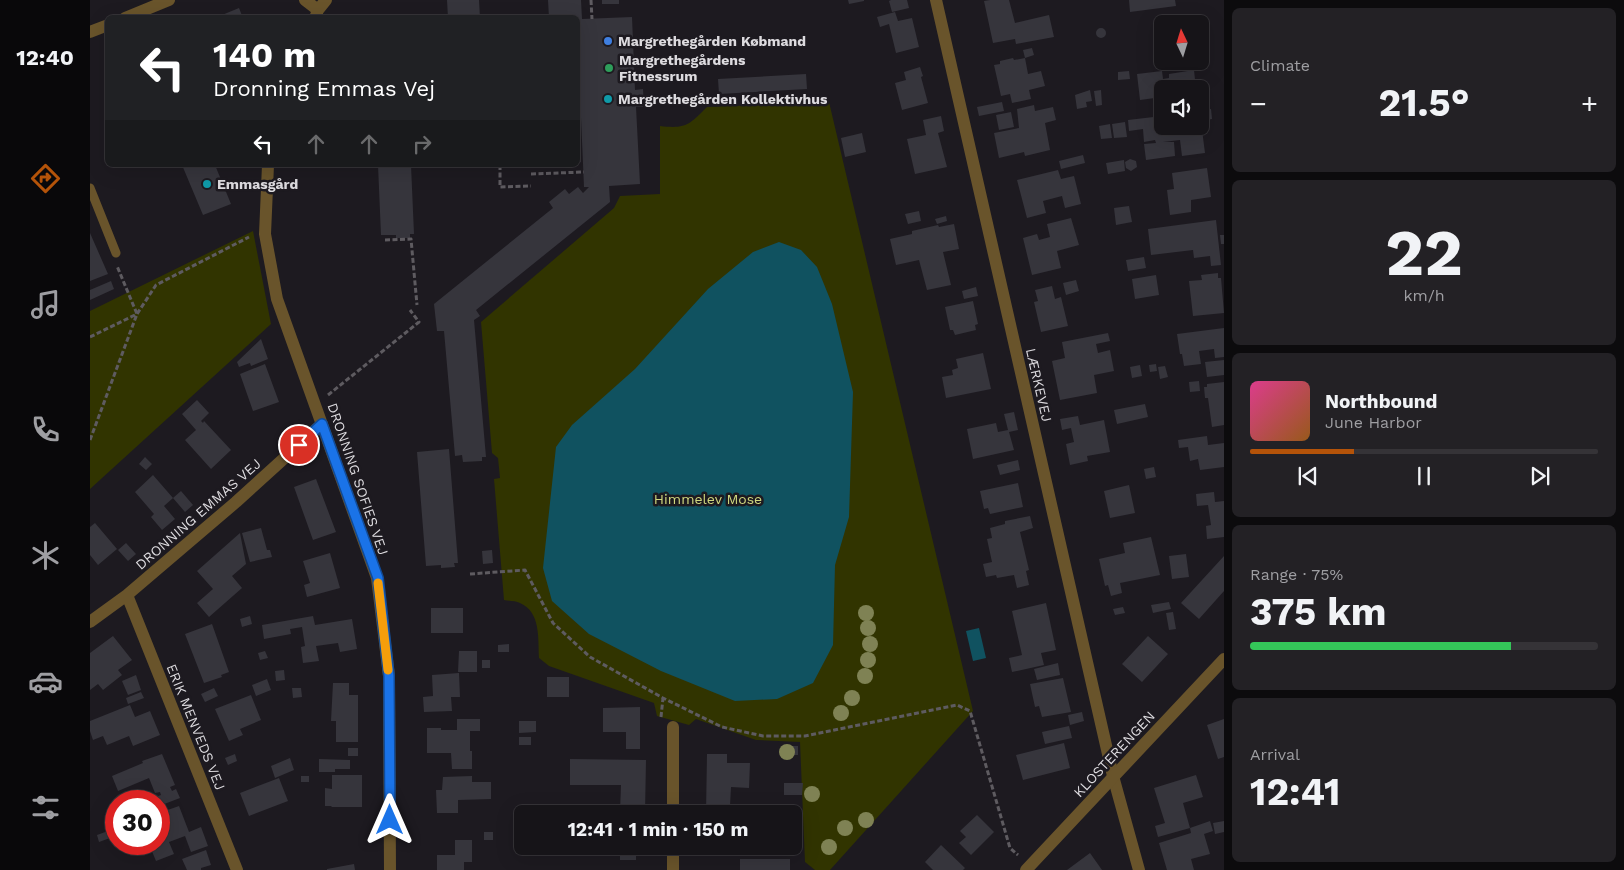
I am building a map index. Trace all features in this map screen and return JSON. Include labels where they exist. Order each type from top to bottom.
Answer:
[{"type":"street","points":[[132,15],[169,0]]},
{"type":"street","points":[[305,0],[320,9]]},
{"type":"street","name":"LÆRKEVEJ","points":[[936,0],[1113,776],[1139,870]]},
{"type":"street","points":[[90,32],[105,26]]},
{"type":"street","name":"DRONNING SOFIES VEJ","points":[[268,167],[265,234],[277,299],[378,578],[389,676],[390,870]]},
{"type":"street","name":"DRONNING EMMAS VEJ","points":[[90,622],[127,595],[236,502],[322,424]]},
{"type":"street","name":"ERIK MENVEDS VEJ","points":[[127,595],[237,870]]},
{"type":"street","name":"KLOSTERENGEN","points":[[1028,868],[1224,659]]},
{"type":"street","points":[[673,727],[673,805]]},
{"type":"street","points":[[673,855],[673,870]]},
{"type":"lane","points":[[90,188],[116,253]]},
{"type":"path","points":[[591,0],[592,19]]},
{"type":"path","points":[[500,167],[500,187],[531,186]]},
{"type":"path","points":[[531,174],[584,172]]},
{"type":"path","points":[[90,440],[137,314],[156,285],[251,236],[265,234]]},
{"type":"path","points":[[385,240],[411,239],[417,304]]},
{"type":"path","points":[[116,253],[117,267],[137,314]]},
{"type":"path","points":[[316,404],[419,322],[410,310]]},
{"type":"path","points":[[90,337],[137,314]]},
{"type":"path","points":[[470,574],[525,570],[553,624],[590,657],[663,698],[722,726],[762,736],[805,736],[957,705],[970,711],[1010,848],[1028,868]]},
{"type":"path","points":[[661,717],[663,698]]},
{"type":"green space","name":"Himmelev Mose","points":[[829,102],[973,711],[830,870],[815,870],[805,862],[800,742],[756,740],[696,719],[689,725],[657,716],[654,703],[549,666],[539,658],[537,627],[532,613],[520,603],[504,600],[494,479],[500,478],[498,458],[492,453],[481,322],[614,208],[620,196],[660,194],[660,126],[682,126],[691,122],[707,107]]},
{"type":"green space","points":[[253,231],[271,324],[90,489],[90,311]]},
{"type":"water","name":"Himmelev Mose","points":[[779,242],[801,250],[817,267],[832,304],[853,392],[849,517],[835,565],[833,645],[813,683],[777,699],[735,701],[661,671],[589,634],[552,601],[543,568],[556,447],[572,425],[635,369],[708,289],[753,252]]},
{"type":"water","points":[[979,628],[986,658],[973,661],[966,631]]},
{"type":"building","points":[[447,0],[479,0],[480,15],[448,15]]},
{"type":"building","points":[[548,0],[581,0],[582,19],[632,17],[635,90],[643,89],[644,107],[636,107],[640,184],[609,186],[610,202],[476,310],[480,316],[474,320],[486,457],[482,457],[482,461],[463,462],[462,455],[455,456],[444,331],[437,331],[434,304],[553,208],[549,202],[565,189],[569,194],[578,187],[583,193],[589,187],[584,187],[580,94],[580,15],[549,15]]},
{"type":"building","points":[[602,0],[619,0],[619,4],[602,4]]},
{"type":"building","points":[[848,0],[864,0],[864,1],[849,4]]},
{"type":"building","points":[[907,0],[909,8],[892,12],[889,1]]},
{"type":"building","points":[[1009,0],[1015,23],[1049,15],[1054,37],[1016,44],[1015,39],[993,43],[984,1]]},
{"type":"building","points":[[1129,0],[1175,0],[1176,6],[1130,12]]},
{"type":"building","points":[[239,8],[242,15],[222,15]]},
{"type":"building","points":[[895,12],[898,21],[912,18],[919,47],[896,53],[889,24],[880,27],[877,17]]},
{"type":"building","points":[[1101,28],[1106,33],[1101,38],[1096,33]]},
{"type":"building","points":[[1032,48],[1034,55],[1025,58],[1023,50]]},
{"type":"building","points":[[1013,58],[1014,60],[1025,58],[1028,74],[1041,71],[1045,86],[1029,90],[1031,99],[1012,103],[1010,94],[1001,96],[994,65],[1000,64],[1000,61]]},
{"type":"building","points":[[920,67],[928,103],[902,110],[895,83],[906,80],[904,72]]},
{"type":"building","points":[[1194,70],[1195,80],[1154,80],[1154,98],[1140,100],[1137,74],[1162,71],[1163,79],[1169,78],[1169,74]]},
{"type":"building","points":[[1129,71],[1130,79],[1118,80],[1118,72]]},
{"type":"building","points":[[806,74],[807,89],[719,94],[718,79]]},
{"type":"building","points":[[1090,90],[1092,101],[1086,102],[1087,107],[1077,109],[1075,95]]},
{"type":"building","points":[[1101,90],[1102,105],[1096,106],[1094,91]]},
{"type":"building","points":[[1002,102],[1004,111],[979,116],[977,107]]},
{"type":"building","points":[[1034,105],[1035,111],[1053,107],[1056,120],[1045,123],[1050,150],[1025,156],[1024,152],[999,158],[994,133],[1019,128],[1017,109]]},
{"type":"building","points":[[1209,109],[1211,109],[1212,119],[1209,120]]},
{"type":"building","points":[[1011,112],[1014,127],[999,130],[996,115]]},
{"type":"building","points":[[941,116],[944,131],[938,133],[947,167],[915,174],[907,139],[926,135],[923,120]]},
{"type":"building","points":[[1154,117],[1154,135],[1203,135],[1205,153],[1182,156],[1180,140],[1163,142],[1174,142],[1175,156],[1146,160],[1144,144],[1156,143],[1155,140],[1144,142],[1143,129],[1129,131],[1128,120]]},
{"type":"building","points":[[1125,122],[1127,137],[1114,138],[1112,124]]},
{"type":"building","points":[[1110,124],[1112,138],[1101,139],[1099,126]]},
{"type":"building","points":[[862,133],[866,152],[845,157],[841,138]]},
{"type":"building","points":[[1083,155],[1085,163],[1061,169],[1059,161]]},
{"type":"building","points":[[1130,159],[1136,161],[1137,167],[1131,171],[1126,168],[1125,162]]},
{"type":"building","points":[[1124,160],[1125,171],[1108,174],[1106,163]]},
{"type":"building","name":"Emmasgård","points":[[183,167],[216,167],[231,204],[203,215]]},
{"type":"building","points":[[378,167],[411,167],[414,234],[410,234],[410,238],[396,238],[396,235],[381,235]]},
{"type":"building","points":[[1207,168],[1211,197],[1191,200],[1191,212],[1170,215],[1167,190],[1174,189],[1172,173]]},
{"type":"building","points":[[1058,170],[1061,179],[1074,176],[1081,204],[1065,208],[1062,196],[1043,201],[1046,213],[1027,218],[1017,180]]},
{"type":"building","points":[[1129,206],[1132,222],[1116,225],[1114,208]]},
{"type":"building","points":[[919,211],[921,221],[908,224],[905,214]]},
{"type":"building","points":[[946,216],[947,221],[937,224],[935,219]]},
{"type":"building","points":[[1071,218],[1079,245],[1057,251],[1061,268],[1032,275],[1023,238],[1037,234],[1039,240],[1050,237],[1047,224]]},
{"type":"building","points":[[1216,220],[1221,265],[1211,266],[1210,256],[1194,258],[1193,250],[1151,255],[1148,229]]},
{"type":"building","points":[[954,224],[959,249],[943,252],[951,285],[927,290],[919,260],[896,265],[890,239],[912,234],[912,231],[938,225],[939,227]]},
{"type":"building","points":[[90,233],[108,274],[90,281]]},
{"type":"building","points":[[1220,235],[1224,235],[1224,244],[1221,244]]},
{"type":"building","points":[[1144,257],[1146,268],[1128,271],[1126,260]]},
{"type":"building","points":[[1218,273],[1218,278],[1221,278],[1224,313],[1193,316],[1189,281],[1202,280],[1201,275]]},
{"type":"building","points":[[1156,275],[1159,295],[1135,299],[1132,279]]},
{"type":"building","points":[[1076,280],[1079,291],[1066,295],[1063,283]]},
{"type":"building","points":[[111,281],[114,289],[90,300],[90,290]]},
{"type":"building","points":[[1052,286],[1055,299],[1061,297],[1068,326],[1041,332],[1034,302],[1038,301],[1035,290]]},
{"type":"building","points":[[976,287],[978,296],[964,299],[962,291]]},
{"type":"building","points":[[973,301],[978,324],[975,325],[976,330],[955,335],[953,330],[950,330],[945,307]]},
{"type":"building","points":[[1224,328],[1224,357],[1215,358],[1214,349],[1199,351],[1201,364],[1184,366],[1177,334]]},
{"type":"building","points":[[1108,333],[1110,341],[1096,344],[1098,353],[1110,350],[1114,371],[1094,375],[1097,393],[1060,400],[1052,361],[1065,358],[1062,342]]},
{"type":"building","points":[[261,339],[268,359],[251,366],[250,363],[239,367],[237,362]]},
{"type":"building","points":[[983,353],[991,389],[946,398],[942,377],[953,375],[952,370],[958,368],[956,359]]},
{"type":"building","points":[[1224,360],[1224,375],[1207,377],[1205,362]]},
{"type":"building","points":[[265,364],[279,402],[253,411],[240,374]]},
{"type":"building","points":[[1156,364],[1157,371],[1150,372],[1149,365]]},
{"type":"building","points":[[1140,365],[1142,376],[1132,378],[1130,367]]},
{"type":"building","points":[[1165,366],[1168,377],[1160,379],[1158,367]]},
{"type":"building","points":[[1199,381],[1200,391],[1190,392],[1189,382]]},
{"type":"building","points":[[1224,382],[1224,425],[1212,427],[1208,398],[1205,398],[1204,387],[1207,387],[1207,384]]},
{"type":"building","points":[[197,400],[209,413],[201,421],[203,423],[204,421],[231,450],[211,469],[185,440],[196,430],[182,414]]},
{"type":"building","points":[[1145,404],[1148,417],[1117,424],[1114,410]]},
{"type":"building","points":[[1014,412],[1018,430],[1009,432],[1014,450],[973,459],[967,429],[996,423],[998,432],[1008,430],[1004,414]]},
{"type":"building","points":[[1078,416],[1080,425],[1104,420],[1110,452],[1087,456],[1088,461],[1070,465],[1066,444],[1074,442],[1071,428],[1062,430],[1060,419]]},
{"type":"building","points":[[1207,436],[1208,445],[1224,443],[1224,467],[1200,470],[1198,459],[1190,461],[1188,447],[1179,448],[1178,440]]},
{"type":"building","points":[[449,449],[458,563],[454,563],[455,567],[441,568],[441,565],[426,566],[417,452]]},
{"type":"building","points":[[145,457],[152,464],[146,470],[139,464]]},
{"type":"building","points":[[1018,460],[1020,470],[1000,475],[997,465]]},
{"type":"building","points":[[1154,467],[1156,477],[1146,479],[1144,469]]},
{"type":"building","points":[[153,475],[173,498],[164,506],[175,519],[162,530],[151,517],[154,514],[135,492]]},
{"type":"building","points":[[316,479],[336,532],[313,540],[294,487]]},
{"type":"building","points":[[1018,483],[1023,507],[990,514],[988,508],[984,509],[980,491]]},
{"type":"building","points":[[1129,485],[1135,513],[1110,518],[1104,491]]},
{"type":"building","points":[[181,491],[193,505],[185,512],[173,498]]},
{"type":"building","points":[[1214,492],[1215,502],[1224,501],[1224,537],[1207,539],[1206,526],[1211,525],[1208,505],[1197,506],[1196,494]]},
{"type":"building","points":[[1030,516],[1033,528],[1020,532],[1029,570],[1026,571],[1029,585],[1017,588],[1014,575],[997,578],[996,575],[986,577],[983,564],[992,562],[987,539],[992,538],[990,528],[1005,524],[1005,521]]},
{"type":"building","points":[[95,523],[117,549],[98,565],[90,555],[90,527]]},
{"type":"building","points":[[261,528],[267,550],[270,550],[272,557],[250,562],[242,533]]},
{"type":"building","points":[[240,533],[246,564],[232,576],[242,588],[209,617],[197,603],[213,589],[197,571]]},
{"type":"building","points":[[1151,537],[1160,575],[1120,583],[1122,593],[1111,596],[1108,585],[1105,586],[1099,559],[1125,553],[1123,543]]},
{"type":"building","points":[[126,543],[136,554],[128,561],[118,550]]},
{"type":"building","points":[[492,550],[493,563],[483,564],[482,551]]},
{"type":"building","points":[[330,553],[340,588],[307,597],[304,585],[310,583],[303,561]]},
{"type":"building","points":[[1186,554],[1189,577],[1172,579],[1169,556]]},
{"type":"building","points":[[1224,556],[1224,591],[1199,619],[1181,603]]},
{"type":"building","points":[[1169,602],[1171,609],[1153,613],[1151,605]]},
{"type":"building","points":[[1046,603],[1056,650],[1041,653],[1044,665],[1012,672],[1009,658],[1022,655],[1012,611]]},
{"type":"building","points":[[1123,607],[1125,613],[1115,615],[1113,609]]},
{"type":"building","points":[[431,608],[463,608],[463,633],[431,633]]},
{"type":"building","points":[[1173,612],[1176,629],[1169,630],[1166,613]]},
{"type":"building","points":[[250,616],[252,624],[242,627],[240,619]]},
{"type":"building","points":[[313,616],[315,625],[352,619],[357,649],[340,652],[338,643],[316,646],[319,661],[303,663],[301,647],[305,646],[302,627],[290,629],[291,634],[264,639],[262,625]]},
{"type":"building","points":[[212,624],[229,672],[221,675],[222,677],[204,683],[185,634]]},
{"type":"building","points":[[113,636],[132,660],[118,670],[122,675],[103,690],[98,684],[90,690],[90,653]]},
{"type":"building","points":[[1148,636],[1168,654],[1142,682],[1122,664]]},
{"type":"building","points":[[509,644],[509,652],[498,652],[498,645]]},
{"type":"building","points":[[265,651],[268,658],[260,660],[258,653]]},
{"type":"building","points":[[459,651],[477,651],[477,672],[458,672]]},
{"type":"building","points":[[482,660],[490,660],[490,668],[482,668]]},
{"type":"building","points":[[1058,663],[1060,675],[1037,680],[1034,669]]},
{"type":"building","points":[[284,670],[285,680],[276,681],[275,671]]},
{"type":"building","points":[[459,673],[460,697],[451,697],[452,711],[424,712],[423,697],[433,696],[432,675]]},
{"type":"building","points":[[136,675],[141,690],[128,695],[122,681]]},
{"type":"building","points":[[547,677],[569,677],[569,697],[547,697]]},
{"type":"building","points":[[1063,678],[1071,712],[1042,717],[1039,706],[1035,707],[1030,684]]},
{"type":"building","points":[[267,679],[271,690],[256,696],[252,685]]},
{"type":"building","points":[[333,683],[349,683],[349,695],[358,695],[358,742],[336,742],[336,721],[331,721]]},
{"type":"building","points":[[214,688],[218,696],[205,702],[201,694]]},
{"type":"building","points":[[292,688],[301,688],[302,697],[293,698]]},
{"type":"building","points":[[141,692],[144,698],[128,704],[126,698]]},
{"type":"building","points":[[251,695],[261,720],[240,729],[243,735],[229,741],[215,709]]},
{"type":"building","points":[[130,705],[135,717],[150,711],[160,735],[133,746],[129,736],[107,745],[103,736],[93,740],[90,731],[90,721]]},
{"type":"building","points":[[640,707],[640,749],[626,749],[626,732],[603,732],[603,708]]},
{"type":"building","points":[[1082,712],[1084,721],[1070,725],[1068,715]]},
{"type":"building","points":[[457,719],[480,719],[480,731],[470,731],[472,769],[452,769],[451,753],[427,753],[427,728],[457,730]]},
{"type":"building","points":[[1224,719],[1224,757],[1218,759],[1207,725]]},
{"type":"building","points":[[519,721],[536,721],[536,732],[519,733]]},
{"type":"building","points":[[1069,726],[1072,738],[1045,744],[1042,732]]},
{"type":"building","points":[[519,737],[531,737],[531,745],[519,745]]},
{"type":"building","points":[[1064,743],[1070,768],[1023,780],[1016,755]]},
{"type":"building","points":[[788,746],[798,746],[798,755],[788,755]]},
{"type":"building","points":[[348,748],[358,748],[358,756],[348,756]]},
{"type":"building","points":[[162,754],[175,785],[170,787],[172,791],[176,789],[180,798],[170,802],[170,790],[154,790],[149,778],[118,790],[112,776],[143,763],[142,761]]},
{"type":"building","points":[[235,754],[237,761],[228,765],[225,758]]},
{"type":"building","points":[[707,754],[727,754],[727,763],[750,763],[749,788],[731,787],[730,805],[706,805]]},
{"type":"building","points":[[290,758],[294,770],[275,778],[271,766]]},
{"type":"building","points":[[319,759],[350,760],[350,769],[335,769],[335,772],[319,772]]},
{"type":"building","points":[[570,759],[646,760],[645,805],[620,805],[621,785],[570,785]]},
{"type":"building","points":[[332,775],[362,775],[362,807],[325,806],[325,788],[332,789]]},
{"type":"building","points":[[1196,775],[1203,797],[1183,803],[1190,828],[1158,837],[1155,826],[1165,823],[1154,788]]},
{"type":"building","points":[[301,776],[309,776],[309,782],[301,782]]},
{"type":"building","points":[[472,776],[472,782],[491,782],[491,799],[458,800],[458,813],[437,813],[436,790],[442,790],[443,777]]},
{"type":"building","points":[[279,778],[288,801],[249,816],[240,793]]},
{"type":"building","points":[[784,783],[803,783],[802,795],[784,795]]},
{"type":"building","points":[[179,806],[189,832],[201,827],[208,846],[191,852],[185,836],[170,842],[170,809]]},
{"type":"building","points":[[977,815],[994,832],[971,855],[959,843],[966,837],[960,831]]},
{"type":"building","points":[[1210,821],[1213,831],[1204,834],[1210,854],[1191,859],[1194,870],[1167,870],[1159,843],[1191,833],[1190,828]]},
{"type":"building","points":[[1224,821],[1224,832],[1215,834],[1213,823]]},
{"type":"building","points":[[105,832],[105,840],[99,842],[97,835]]},
{"type":"building","points":[[484,832],[493,832],[493,840],[484,840]]},
{"type":"building","points":[[455,840],[472,840],[472,862],[464,862],[464,870],[437,870],[437,855],[455,855]]},
{"type":"building","points":[[170,844],[174,854],[156,861],[154,855],[170,855]]},
{"type":"building","points":[[941,845],[965,868],[963,870],[933,870],[925,862]]},
{"type":"building","points":[[206,850],[211,865],[201,868],[201,870],[187,870],[182,859]]},
{"type":"building","points":[[1090,853],[1102,870],[1067,870]]},
{"type":"building","points":[[620,855],[636,855],[636,860],[620,860]]},
{"type":"building","points":[[740,859],[790,859],[790,870],[740,870]]},
{"type":"building","points":[[354,864],[355,870],[327,870],[327,869]]},
{"type":"slow traffic","points":[[378,583],[388,670]]},
{"type":"place","name":"Margrethegården Købmand","points":[[608,41]]},
{"type":"place","name":"Margrethegårdens Fitnessrum","points":[[609,68]]},
{"type":"place","name":"Margrethegården Kollektivhus","points":[[608,99]]},
{"type":"place","name":"Emmasgård","points":[[207,184]]},
{"type":"route","points":[[299,445],[322,424],[378,578],[389,676],[390,820]]}]
